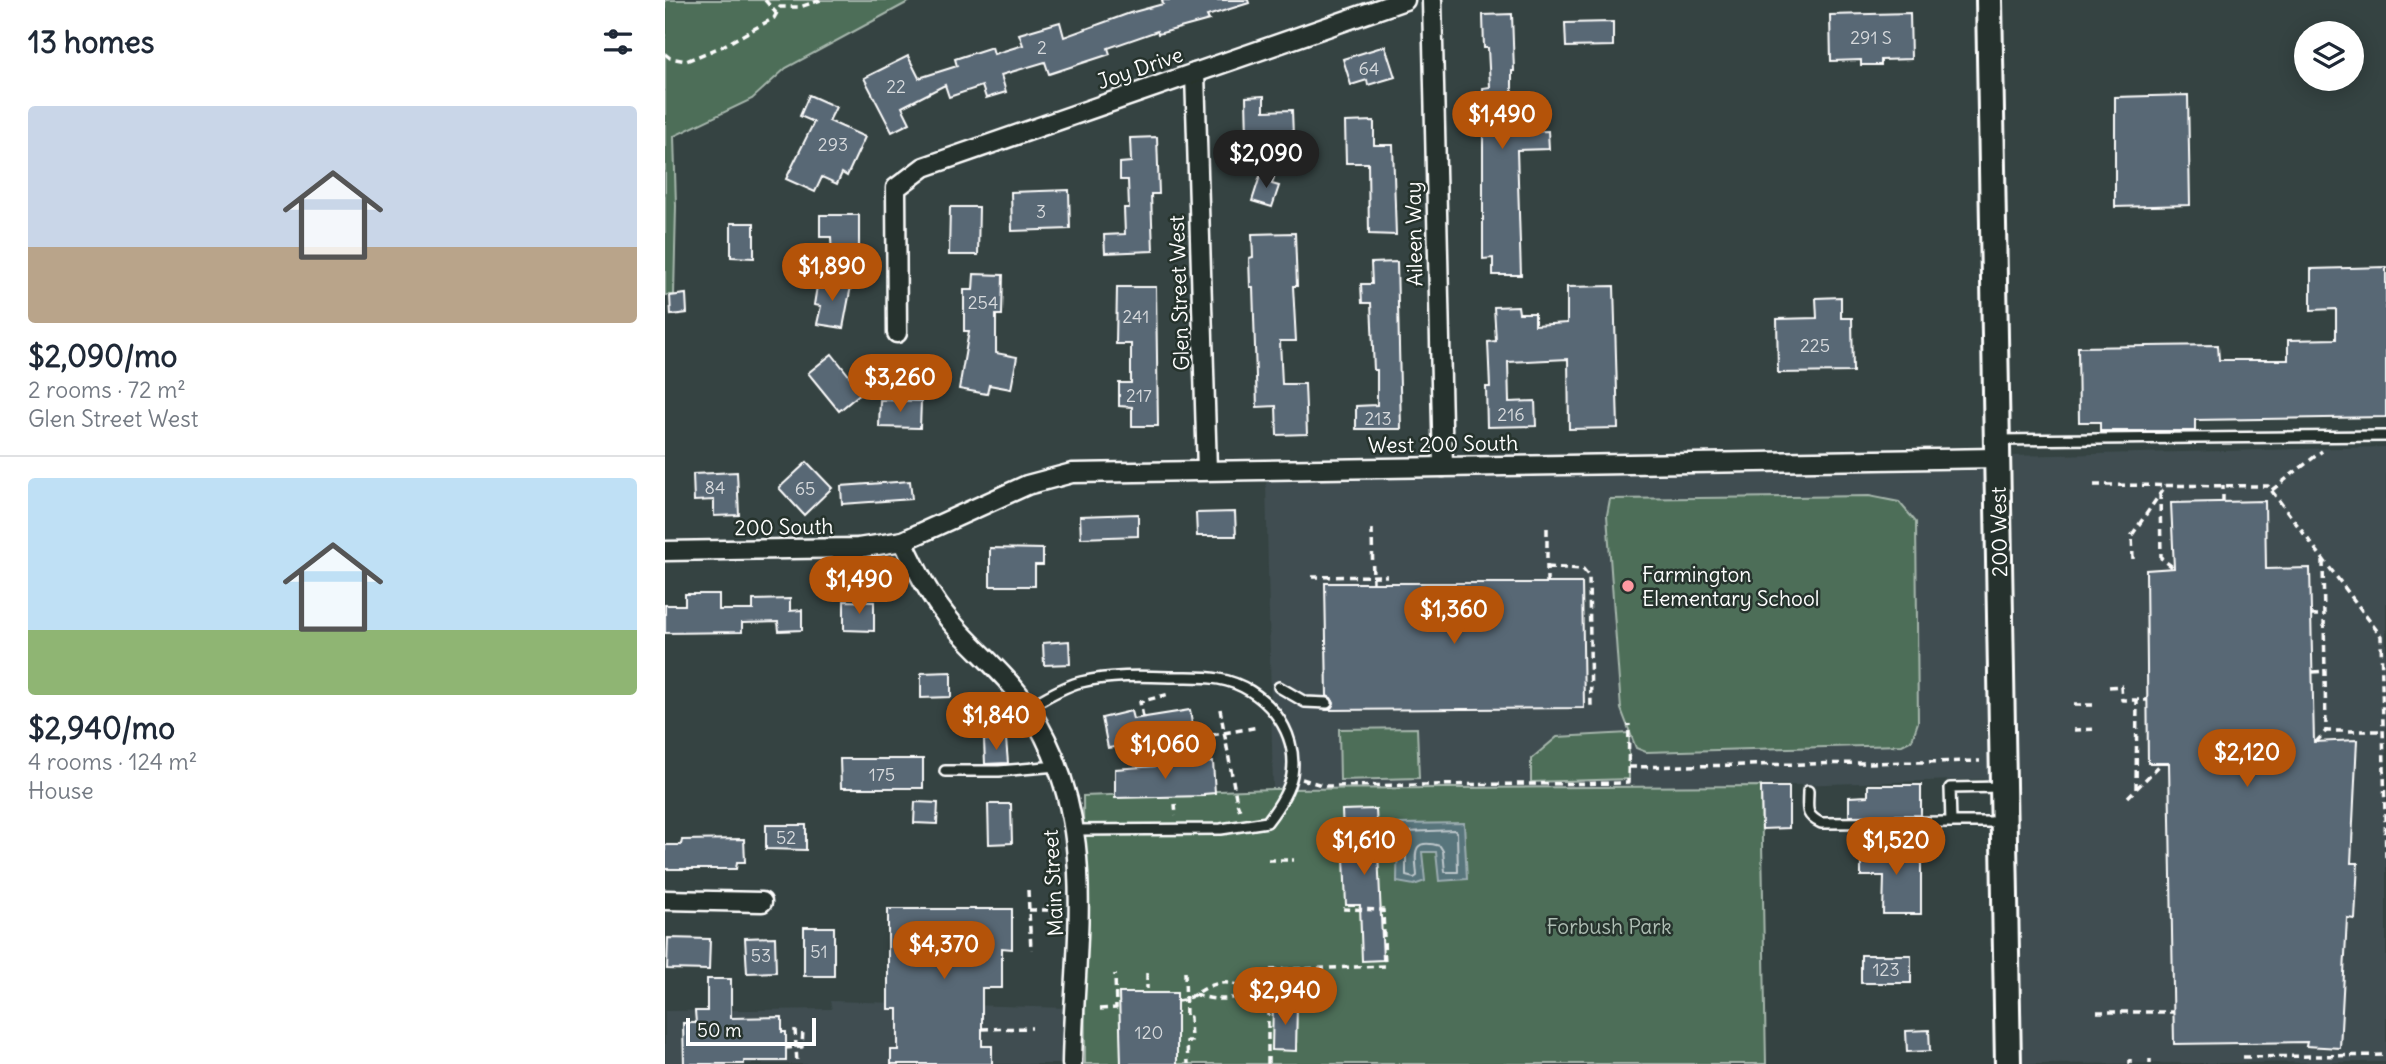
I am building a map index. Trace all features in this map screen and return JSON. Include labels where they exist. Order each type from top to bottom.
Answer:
[{"type":"main road","name":"200 West","points":[[1989,0],[2008,1064]]},
{"type":"street","name":"Joy Drive","points":[[897,333],[895,188],[924,167],[1405,0]]},
{"type":"street","name":"Aileen Way","points":[[1432,0],[1443,467]]},
{"type":"street","name":"Glen Street West","points":[[1195,73],[1207,470]]},
{"type":"street","name":"West 200 South","points":[[903,541],[1027,485],[1072,473],[1443,467],[1997,449]]},
{"type":"street","name":"200 South","points":[[665,551],[858,548],[903,541]]},
{"type":"street","name":"Main Street","points":[[903,541],[921,577],[951,622],[1028,707],[1057,766],[1075,830],[1080,909],[1073,1001],[1072,1064]]},
{"type":"street","points":[[665,900],[762,902]]},
{"type":"lane","points":[[1997,449],[2386,436]]},
{"type":"lane","points":[[1028,707],[1078,683],[1123,675],[1219,679],[1261,698],[1284,725],[1292,741],[1292,776],[1279,805],[1267,822],[1221,829],[1075,830]]},
{"type":"lane","points":[[1279,687],[1305,702],[1327,702]]},
{"type":"lane","points":[[946,771],[999,771],[1057,766]]},
{"type":"lane","points":[[1951,822],[1950,788],[2003,787]]},
{"type":"lane","points":[[1808,791],[1808,814],[1821,823],[2004,822]]},
{"type":"path","points":[[765,0],[776,13]]},
{"type":"path","points":[[665,54],[670,58],[686,61],[773,18],[780,7],[800,8],[821,0]]},
{"type":"path","points":[[2271,490],[2319,451],[2333,450]]},
{"type":"path","points":[[2094,485],[2268,486],[2381,636],[2386,859]]},
{"type":"path","points":[[2133,559],[2132,536],[2166,485]]},
{"type":"path","points":[[2223,485],[2223,502]]},
{"type":"path","points":[[2160,493],[2161,558],[2174,568]]},
{"type":"path","points":[[1547,528],[1547,583]]},
{"type":"path","points":[[1372,529],[1373,583]]},
{"type":"path","points":[[2323,559],[2326,732]]},
{"type":"path","points":[[1547,567],[1583,569],[1589,576],[1591,709]]},
{"type":"path","points":[[1312,577],[1387,576]]},
{"type":"path","points":[[2311,615],[2324,615]]},
{"type":"path","points":[[2312,672],[2325,671]]},
{"type":"path","points":[[2109,687],[2121,686],[2122,700],[2147,700]]},
{"type":"path","points":[[1143,717],[1139,702],[1169,694]]},
{"type":"path","points":[[2136,789],[2137,700]]},
{"type":"path","points":[[2074,705],[2096,705]]},
{"type":"path","points":[[1220,709],[1241,815]]},
{"type":"path","points":[[1292,776],[1325,786],[1628,783],[1629,724]]},
{"type":"path","points":[[1212,735],[1259,727]]},
{"type":"path","points":[[2074,730],[2096,729]]},
{"type":"path","points":[[2316,742],[2326,732],[2383,731]]},
{"type":"path","points":[[1629,767],[1980,761]]},
{"type":"path","points":[[2128,797],[2162,763]]},
{"type":"path","points":[[1268,860],[1294,860]]},
{"type":"path","points":[[1028,890],[1031,950]]},
{"type":"path","points":[[1268,1064],[1268,970],[1385,966],[1383,910],[1341,909]]},
{"type":"path","points":[[1029,910],[1058,910]]},
{"type":"path","points":[[1185,972],[1186,1017],[1190,1017],[1191,1041],[1187,1041],[1188,1064]]},
{"type":"path","points":[[1147,973],[1147,989]]},
{"type":"path","points":[[1100,1009],[1116,1009],[1115,974]]},
{"type":"path","points":[[1177,1001],[1186,1000],[1211,985],[1232,983],[1252,992],[1268,1008]]},
{"type":"path","points":[[1195,994],[1221,1000],[1235,999],[1252,992]]},
{"type":"path","points":[[2097,1012],[2173,1012]]},
{"type":"path","points":[[982,1029],[1032,1028]]},
{"type":"path","points":[[795,1029],[797,1064]]},
{"type":"path","points":[[785,1048],[802,1047],[803,1029]]},
{"type":"path","points":[[2243,1057],[2386,1055]]},
{"type":"shaded area","points":[[2386,447],[2386,1062],[2023,1064],[2013,456]]},
{"type":"shaded area","name":"Farmington Elementary School","points":[[1985,470],[1990,779],[1761,786],[1273,789],[1266,481]]},
{"type":"shaded area","points":[[830,1001],[1100,1009],[1097,1064],[665,1064],[665,1011],[832,1009]]},
{"type":"green space","points":[[665,0],[912,0],[786,68],[752,99],[674,136],[674,295],[665,295]]},
{"type":"green space","points":[[1869,496],[1899,502],[1916,522],[1918,722],[1912,740],[1902,745],[1646,752],[1636,748],[1621,709],[1607,515],[1610,499]]},
{"type":"green space","points":[[1417,728],[1419,778],[1340,780],[1339,729]]},
{"type":"green space","points":[[1629,733],[1629,779],[1531,782],[1531,759],[1557,737]]},
{"type":"green space","name":"Forbush Park","points":[[1761,786],[1766,1064],[1085,1064],[1083,796],[1273,789]]},
{"type":"water","points":[[1464,823],[1467,879],[1439,881],[1436,852],[1422,852],[1425,881],[1414,885],[1397,882],[1398,824]]},
{"type":"building","points":[[1162,0],[1248,0],[1249,3],[1207,16],[1209,20],[1158,34],[1157,31],[1108,48],[1110,54],[1049,74],[1045,62],[1001,75],[1006,92],[986,98],[982,86],[949,97],[945,85],[902,107],[910,123],[892,132],[864,78],[908,56],[919,78],[957,66],[955,59],[992,47],[994,54],[1023,45],[1019,34],[1060,22],[1064,37],[1163,4]]},
{"type":"building","points":[[1910,13],[1911,59],[1881,60],[1881,65],[1861,65],[1861,60],[1831,61],[1830,15]]},
{"type":"building","points":[[1512,14],[1512,132],[1548,131],[1549,149],[1517,150],[1521,275],[1493,275],[1493,258],[1483,259],[1483,88],[1490,87],[1488,48],[1484,48],[1483,15]]},
{"type":"building","points":[[1613,22],[1613,46],[1566,47],[1565,23]]},
{"type":"building","points":[[1385,46],[1395,77],[1368,85],[1367,80],[1351,85],[1343,59]]},
{"type":"building","points":[[809,95],[836,107],[829,121],[865,137],[847,176],[842,173],[837,184],[822,177],[815,192],[786,179],[814,122],[800,116]]},
{"type":"building","points":[[2188,95],[2190,205],[2115,207],[2115,97]]},
{"type":"building","points":[[1264,96],[1264,111],[1292,110],[1293,136],[1247,138],[1246,97]]},
{"type":"building","points":[[1374,121],[1374,145],[1393,145],[1396,235],[1369,234],[1368,163],[1346,163],[1345,122]]},
{"type":"building","points":[[1157,137],[1159,194],[1151,194],[1153,251],[1105,253],[1104,235],[1125,234],[1124,208],[1129,208],[1128,180],[1120,180],[1120,163],[1131,162],[1130,138]]},
{"type":"building","points":[[1262,170],[1275,174],[1272,184],[1279,186],[1272,207],[1252,201]]},
{"type":"building","points":[[1069,190],[1070,229],[1012,231],[1011,192]]},
{"type":"building","points":[[950,207],[979,207],[978,255],[949,255]]},
{"type":"building","points":[[820,215],[859,215],[859,258],[832,258],[831,237],[820,237]]},
{"type":"building","points":[[731,223],[754,223],[754,258],[731,257]]},
{"type":"building","points":[[1295,233],[1297,286],[1293,286],[1296,341],[1280,341],[1282,384],[1305,384],[1307,434],[1277,435],[1276,406],[1257,407],[1253,287],[1250,287],[1249,258],[1253,257],[1252,234]]},
{"type":"building","points":[[1397,262],[1401,429],[1356,429],[1356,406],[1377,405],[1371,303],[1362,303],[1361,284],[1372,284],[1371,263]]},
{"type":"building","points":[[2386,267],[2386,417],[2195,420],[2195,431],[2100,431],[2100,422],[2079,422],[2078,347],[2218,345],[2219,360],[2288,360],[2288,340],[2336,339],[2336,309],[2311,310],[2311,269]]},
{"type":"building","points":[[974,274],[1003,275],[1002,315],[996,315],[996,353],[1017,357],[1011,389],[989,385],[987,394],[959,389],[969,331],[964,331],[964,290],[973,290]]},
{"type":"building","points":[[818,280],[851,286],[843,328],[817,324],[821,306],[814,305]]},
{"type":"building","points":[[1614,286],[1618,428],[1569,429],[1568,359],[1508,362],[1509,402],[1535,401],[1536,426],[1487,427],[1486,387],[1490,387],[1488,342],[1496,341],[1494,307],[1518,306],[1519,313],[1535,313],[1535,325],[1567,323],[1567,287]]},
{"type":"building","points":[[1117,287],[1156,287],[1158,426],[1132,426],[1132,407],[1119,406],[1119,383],[1131,383],[1131,344],[1116,344]]},
{"type":"building","points":[[686,294],[687,313],[671,315],[670,296]]},
{"type":"building","points":[[1841,297],[1841,318],[1852,318],[1853,372],[1778,373],[1777,319],[1817,318],[1816,298]]},
{"type":"building","points":[[832,354],[862,392],[839,411],[808,373]]},
{"type":"building","points":[[880,400],[921,401],[920,428],[879,427]]},
{"type":"building","points":[[807,462],[832,488],[804,515],[779,488]]},
{"type":"building","points":[[737,472],[739,515],[714,516],[714,500],[694,501],[693,474]]},
{"type":"building","points":[[910,481],[912,499],[842,504],[841,486]]},
{"type":"building","points":[[2265,501],[2266,569],[2310,568],[2314,742],[2357,740],[2351,863],[2358,863],[2355,919],[2347,918],[2340,1048],[2306,1046],[2307,1042],[2174,1044],[2169,763],[2148,763],[2146,570],[2174,568],[2171,503]]},
{"type":"building","points":[[1235,512],[1236,536],[1197,536],[1196,513]]},
{"type":"building","points":[[1138,514],[1138,536],[1081,538],[1080,516]]},
{"type":"building","points":[[990,548],[1043,549],[1043,565],[1035,565],[1035,586],[990,586]]},
{"type":"building","points":[[1325,583],[1582,583],[1584,708],[1327,710],[1334,703],[1327,696]]},
{"type":"building","points":[[685,594],[719,594],[719,610],[753,610],[753,600],[790,599],[790,611],[802,610],[802,630],[779,631],[778,622],[742,623],[742,632],[665,633],[665,605],[685,605]]},
{"type":"building","points":[[844,601],[874,602],[874,631],[844,630]]},
{"type":"building","points":[[1069,641],[1070,664],[1044,665],[1043,643]]},
{"type":"building","points":[[951,672],[951,697],[921,698],[921,673]]},
{"type":"building","points":[[1190,710],[1194,737],[1108,748],[1102,718],[1131,711],[1133,719]]},
{"type":"building","points":[[1006,739],[1008,763],[985,764],[984,740]]},
{"type":"building","points":[[840,759],[923,759],[923,788],[841,788]]},
{"type":"building","points":[[1213,762],[1215,793],[1204,796],[1115,798],[1115,769]]},
{"type":"building","points":[[1868,785],[1921,785],[1921,815],[1849,816],[1849,797],[1868,796]]},
{"type":"building","points":[[1761,787],[1789,787],[1789,828],[1762,829]]},
{"type":"building","points":[[915,802],[938,803],[937,824],[914,823]]},
{"type":"building","points":[[988,804],[1011,804],[1012,843],[989,844]]},
{"type":"building","points":[[1376,809],[1383,960],[1362,961],[1360,905],[1346,905],[1342,810]]},
{"type":"building","points":[[766,825],[806,825],[806,850],[766,849]]},
{"type":"building","points":[[744,839],[745,862],[737,862],[736,869],[665,869],[665,845],[681,845],[682,840]]},
{"type":"building","points":[[1861,848],[1921,848],[1921,914],[1883,914],[1884,876],[1861,876]]},
{"type":"building","points":[[888,909],[1012,909],[1012,949],[1002,948],[1002,988],[982,988],[982,1046],[992,1046],[992,1064],[891,1064],[891,1050],[898,1050],[898,1009],[888,1009]]},
{"type":"building","points":[[804,927],[834,927],[834,976],[804,976]]},
{"type":"building","points":[[775,937],[776,972],[747,973],[745,938]]},
{"type":"building","points":[[668,938],[710,939],[709,970],[667,969]]},
{"type":"building","points":[[1861,955],[1911,955],[1911,983],[1861,983]]},
{"type":"building","points":[[707,979],[731,979],[731,1018],[782,1017],[782,1032],[786,1032],[786,1061],[684,1064],[683,1023],[696,1023],[695,1011],[707,1011]]},
{"type":"building","points":[[1119,993],[1177,993],[1177,1064],[1121,1064]]},
{"type":"building","points":[[1273,1003],[1297,1004],[1296,1051],[1272,1050]]},
{"type":"building","points":[[1929,1030],[1930,1051],[1907,1052],[1906,1031]]},
{"type":"place","name":"Farmington Elementary School","points":[[1628,586]]}]
